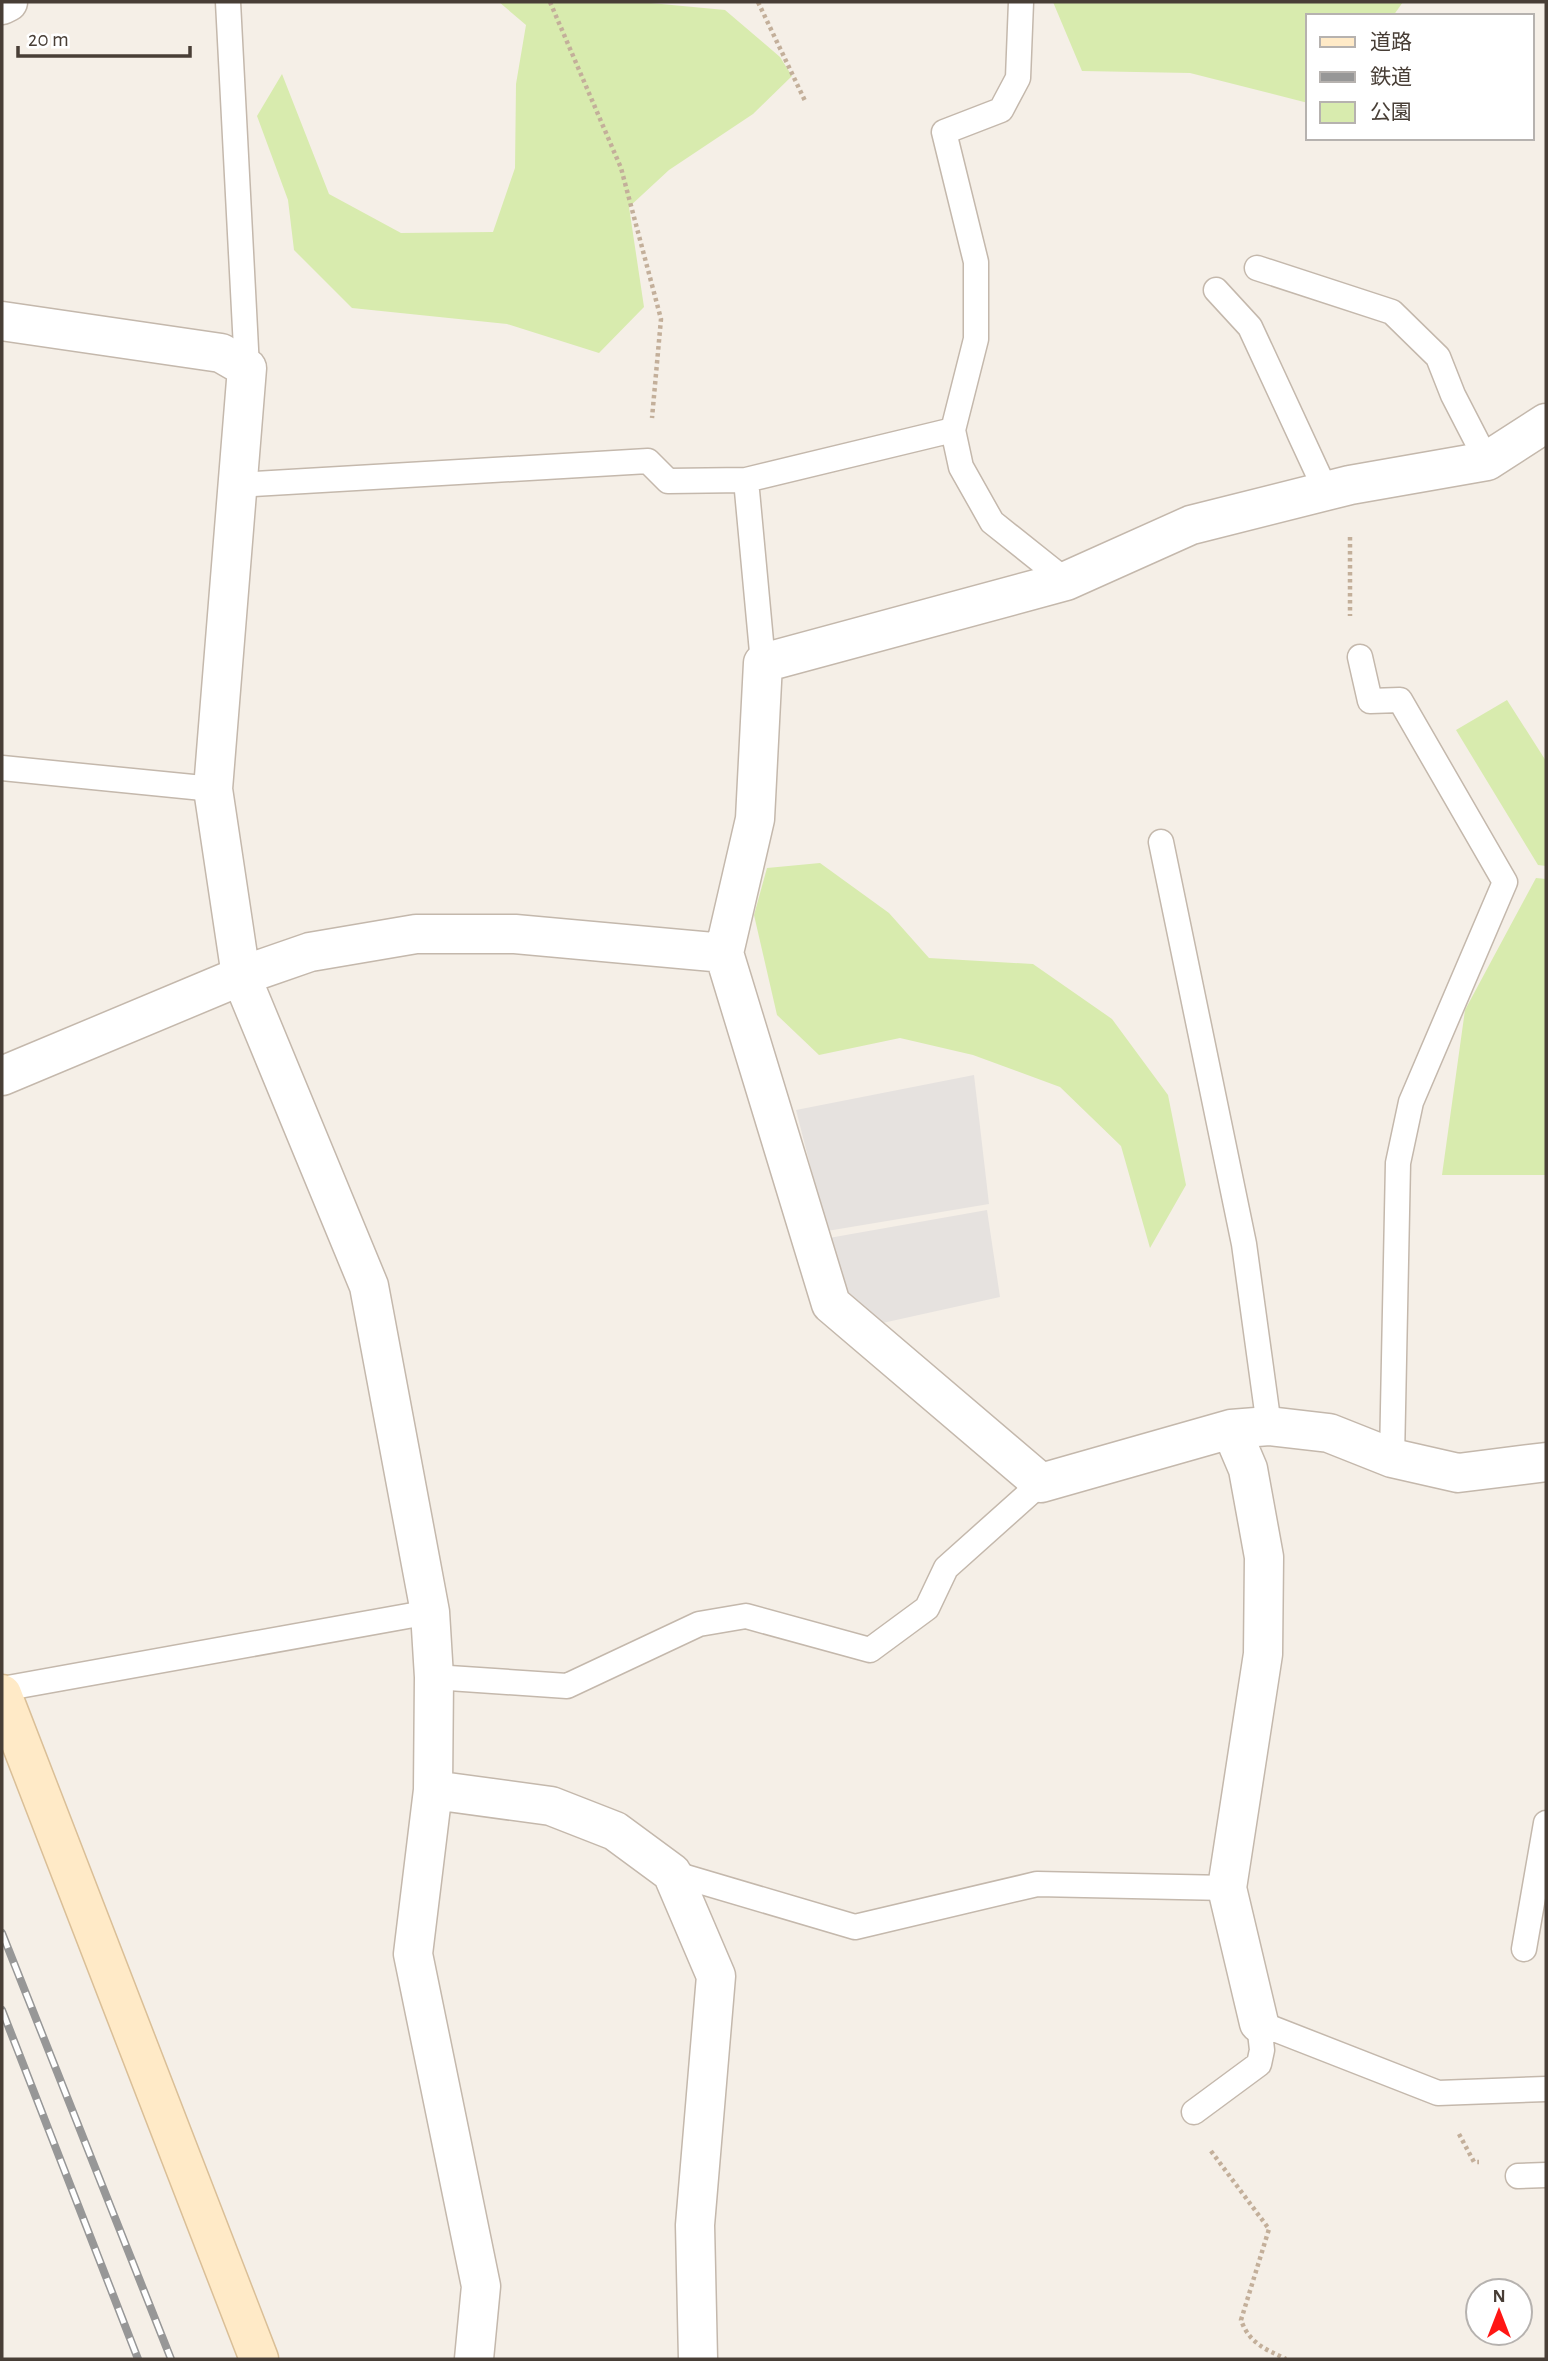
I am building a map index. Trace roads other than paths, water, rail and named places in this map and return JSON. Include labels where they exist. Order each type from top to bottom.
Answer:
[{"type":"street","points":[[2,5],[8,2]]},
{"type":"street","points":[[2,321],[221,353],[247,368],[213,789],[241,976],[369,1286],[430,1612],[434,1677],[433,1790],[413,1954],[481,2286],[474,2359]]},
{"type":"street","points":[[1546,423],[1487,461],[1326,491],[1191,525],[1066,581],[763,663],[755,819],[724,953],[831,1304],[1041,1483],[1231,1429],[1269,1426],[1329,1433],[1392,1458],[1458,1473],[1546,1462]]},
{"type":"street","points":[[2,1076],[241,976],[310,952],[416,934],[514,934],[724,953]]},
{"type":"street","points":[[1231,1429],[1248,1469],[1264,1557],[1263,1654],[1227,1888],[1259,2023]]},
{"type":"street","points":[[2,1691],[259,2359]]},
{"type":"street","points":[[433,1790],[551,1806],[615,1831],[673,1873],[716,1976],[695,2225],[698,2359]]},
{"type":"lane","points":[[228,2],[247,368]]},
{"type":"lane","points":[[1021,2],[1018,78],[1001,110],[944,132],[976,262],[976,339],[953,430],[961,467],[992,522],[1066,581]]},
{"type":"lane","points":[[1257,268],[1392,312],[1438,357],[1453,395],[1487,461]]},
{"type":"lane","points":[[1216,290],[1250,327],[1326,491]]},
{"type":"lane","points":[[237,485],[648,461],[668,481],[746,480],[953,430]]},
{"type":"lane","points":[[746,480],[763,663]]},
{"type":"lane","points":[[1360,657],[1370,701],[1400,700],[1505,882],[1411,1102],[1398,1163],[1392,1458]]},
{"type":"lane","points":[[2,768],[213,789]]},
{"type":"lane","points":[[1161,842],[1244,1244],[1269,1426]]},
{"type":"lane","points":[[434,1677],[567,1686],[699,1624],[746,1616],[870,1650],[927,1608],[946,1568],[1041,1483]]},
{"type":"lane","points":[[2,1691],[430,1612]]},
{"type":"lane","points":[[1524,1949],[1546,1823]]},
{"type":"lane","points":[[673,1873],[855,1927],[1037,1884],[1227,1888]]},
{"type":"lane","points":[[1194,2112],[1259,2064],[1262,2050],[1259,2023],[1438,2092],[1546,2089]]},
{"type":"lane","points":[[1518,2176],[1546,2175]]},
{"type":"railway","points":[[2,1933],[171,2359]]},
{"type":"railway","points":[[2,2010],[138,2359]]}]
